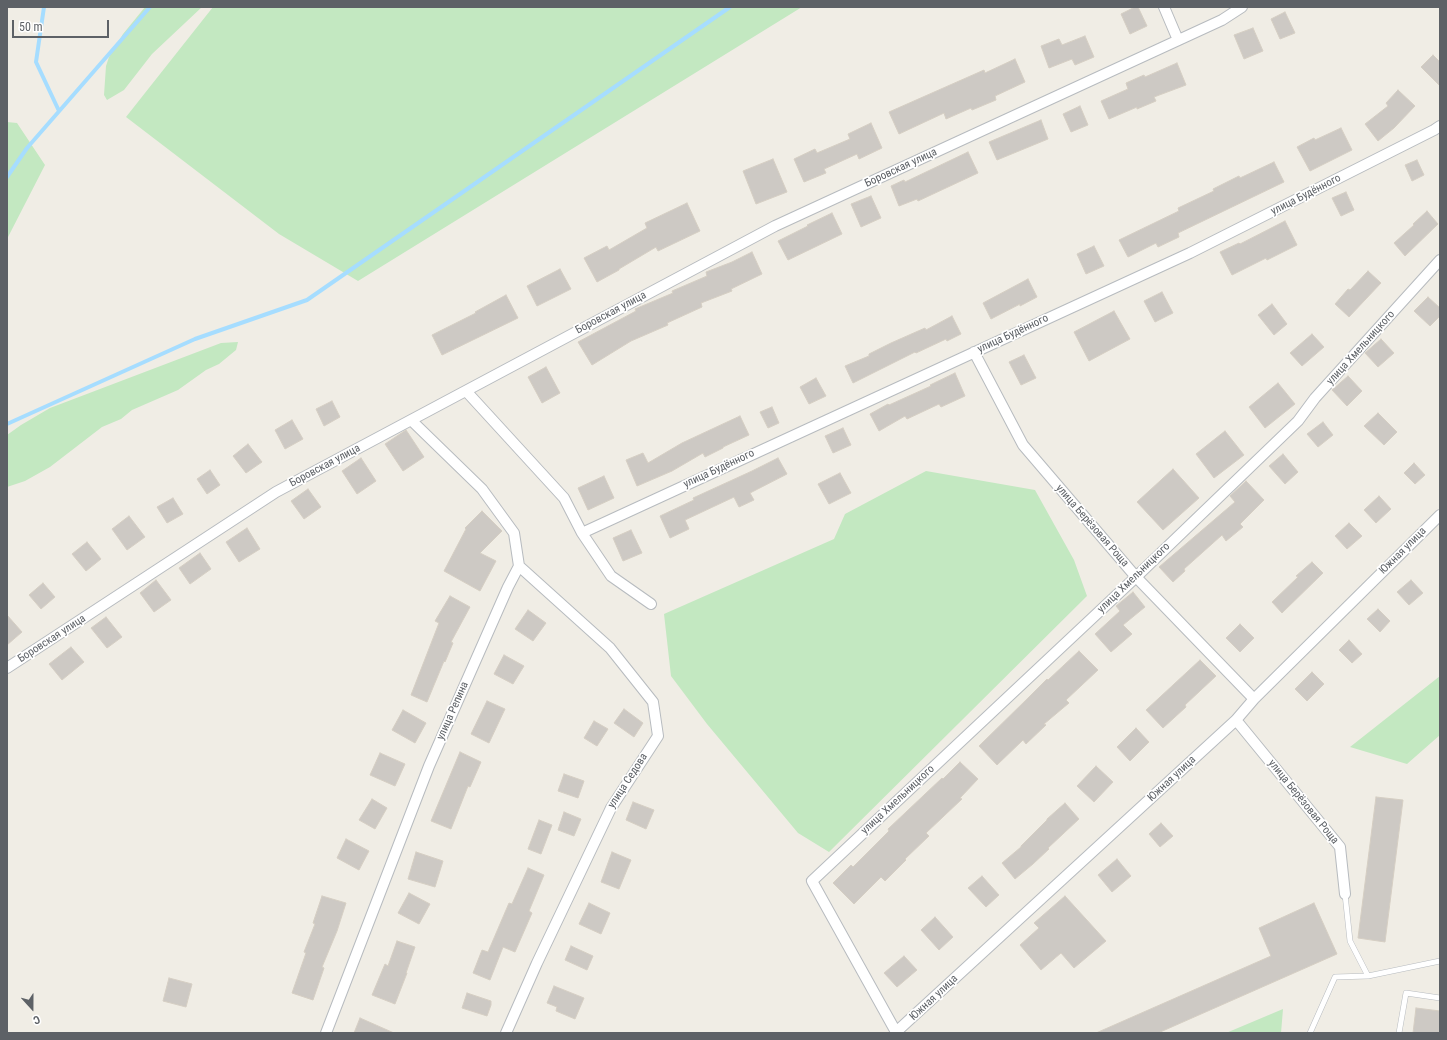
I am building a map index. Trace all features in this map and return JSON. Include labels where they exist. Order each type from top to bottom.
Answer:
[{"type":"street","points":[[1164,7],[1178,40]]},
{"type":"street","name":"Боровская улица","points":[[7,668],[276,492],[775,226],[1222,20],[1242,7]]},
{"type":"street","name":"улица Будённого","points":[[582,532],[1190,253],[1440,126]]},
{"type":"street","name":"улица Хмельницкого","points":[[895,1033],[812,881],[1136,577],[1298,421],[1315,398],[1440,260]]},
{"type":"street","name":"улица Берёзовая Роща","points":[[974,352],[1023,446],[1136,577],[1254,698]]},
{"type":"street","points":[[466,391],[564,498],[582,532],[611,576],[651,604]]},
{"type":"street","points":[[411,420],[482,489],[514,533],[518,566]]},
{"type":"street","name":"Южная улица","points":[[895,1033],[1236,720],[1254,698],[1440,514]]},
{"type":"street","name":"улица Репина","points":[[326,1033],[429,766],[518,566]]},
{"type":"street","name":"улица Седова","points":[[506,1033],[611,808],[658,736],[653,702],[610,648],[518,566]]},
{"type":"street","name":"улица Берёзовая Роща","points":[[1236,720],[1340,847],[1345,894]]},
{"type":"lane","points":[[1345,894],[1350,941],[1368,976]]},
{"type":"lane","points":[[1310,1033],[1335,977],[1368,976],[1440,961]]},
{"type":"lane","points":[[1399,1033],[1406,993],[1440,998]]},
{"type":"green space","points":[[145,7],[202,7],[152,54],[124,90],[107,100],[104,95],[106,66],[109,57],[123,34]]},
{"type":"green space","points":[[213,7],[802,7],[358,281],[279,234],[126,117]]},
{"type":"green space","points":[[7,122],[17,123],[45,165],[7,239]]},
{"type":"green space","points":[[238,342],[236,350],[219,364],[206,370],[178,390],[132,410],[121,419],[102,427],[50,467],[25,481],[7,487],[7,435],[21,425],[50,408],[221,343]]},
{"type":"green space","points":[[926,471],[1035,490],[1074,560],[1087,596],[829,852],[798,833],[707,724],[671,676],[664,614],[834,539],[845,514]]},
{"type":"green space","points":[[1440,676],[1440,735],[1407,764],[1350,747]]},
{"type":"green space","points":[[1283,1009],[1281,1033],[1226,1033]]},
{"type":"building","points":[[1138,7],[1147,26],[1130,34],[1121,14]]},
{"type":"building","points":[[1285,12],[1295,33],[1280,39],[1271,19]]},
{"type":"building","points":[[1253,28],[1263,51],[1244,59],[1234,35]]},
{"type":"building","points":[[1085,36],[1094,57],[1075,65],[1072,59],[1049,68],[1041,46],[1059,39],[1062,45]]},
{"type":"building","points":[[1433,55],[1440,62],[1440,86],[1421,67]]},
{"type":"building","points":[[1015,59],[1025,82],[995,96],[996,100],[972,110],[971,108],[946,119],[944,113],[899,134],[889,112],[984,70],[985,73]]},
{"type":"building","points":[[1177,63],[1186,85],[1154,97],[1156,101],[1109,119],[1101,101],[1128,89],[1126,83],[1144,75],[1145,77]]},
{"type":"building","points":[[1398,90],[1415,106],[1394,128],[1378,141],[1365,124],[1388,106],[1386,103]]},
{"type":"building","points":[[1080,106],[1088,125],[1071,132],[1063,114]]},
{"type":"building","points":[[1041,120],[1048,139],[997,160],[989,142]]},
{"type":"building","points":[[871,123],[882,148],[859,159],[857,154],[824,169],[826,173],[804,182],[794,159],[815,149],[817,153],[850,139],[848,134]]},
{"type":"building","points":[[1341,128],[1352,150],[1310,171],[1297,147],[1314,138],[1315,140]]},
{"type":"building","points":[[968,152],[978,173],[918,201],[917,199],[899,206],[891,186],[904,180],[905,182]]},
{"type":"building","points":[[773,159],[787,192],[756,204],[743,171]]},
{"type":"building","points":[[1417,160],[1424,175],[1412,181],[1405,165]]},
{"type":"building","points":[[1274,162],[1284,182],[1178,233],[1179,237],[1158,247],[1156,243],[1128,257],[1119,240],[1179,211],[1178,208],[1214,191],[1213,189],[1239,176],[1240,178]]},
{"type":"building","points":[[1346,192],[1354,210],[1341,216],[1332,198]]},
{"type":"building","points":[[871,196],[881,218],[861,227],[851,204]]},
{"type":"building","points":[[687,203],[700,231],[658,251],[656,247],[597,282],[584,258],[607,246],[609,250],[647,228],[645,223]]},
{"type":"building","points":[[1427,211],[1438,224],[1405,256],[1394,243]]},
{"type":"building","points":[[832,213],[842,234],[788,260],[778,241]]},
{"type":"building","points":[[1285,221],[1297,245],[1232,275],[1220,252],[1239,243],[1240,244]]},
{"type":"building","points":[[1094,246],[1104,266],[1086,274],[1077,254]]},
{"type":"building","points":[[752,252],[762,274],[731,289],[732,291],[701,303],[702,307],[667,323],[668,325],[631,341],[592,365],[578,342],[636,311],[635,309],[673,293],[672,291],[707,276],[706,272]]},
{"type":"building","points":[[560,269],[571,289],[537,306],[527,286]]},
{"type":"building","points":[[1368,271],[1381,283],[1349,317],[1335,304],[1348,289],[1350,290]]},
{"type":"building","points":[[1028,279],[1037,297],[991,319],[983,303]]},
{"type":"building","points":[[1162,292],[1173,313],[1155,322],[1144,301]]},
{"type":"building","points":[[506,295],[518,318],[442,355],[432,335],[476,313],[475,312]]},
{"type":"building","points":[[1428,297],[1440,308],[1440,316],[1430,326],[1414,311]]},
{"type":"building","points":[[1272,304],[1287,324],[1274,335],[1258,315]]},
{"type":"building","points":[[1114,311],[1130,339],[1089,361],[1074,332]]},
{"type":"building","points":[[952,316],[961,334],[947,341],[946,339],[916,353],[915,352],[853,383],[845,366],[869,356],[869,354],[891,343],[925,328],[926,330]]},
{"type":"building","points":[[1312,334],[1324,347],[1302,366],[1290,353]]},
{"type":"building","points":[[1381,339],[1394,353],[1378,367],[1365,353]]},
{"type":"building","points":[[1024,355],[1036,378],[1021,385],[1009,362]]},
{"type":"building","points":[[546,367],[560,393],[542,403],[528,377]]},
{"type":"building","points":[[955,373],[965,396],[941,407],[939,404],[907,419],[905,416],[879,431],[870,414],[888,404],[889,405],[931,386],[930,385]]},
{"type":"building","points":[[1348,376],[1362,391],[1347,406],[1332,390]]},
{"type":"building","points":[[816,378],[826,396],[809,404],[800,387]]},
{"type":"building","points":[[1278,383],[1295,404],[1265,428],[1249,407]]},
{"type":"building","points":[[332,401],[340,417],[324,426],[316,409]]},
{"type":"building","points":[[772,407],[779,423],[768,428],[760,412]]},
{"type":"building","points":[[1378,413],[1397,432],[1384,445],[1364,426]]},
{"type":"building","points":[[740,416],[749,435],[705,457],[703,453],[672,471],[637,486],[626,460],[643,453],[648,463],[682,443]]},
{"type":"building","points":[[292,420],[303,439],[285,449],[275,430]]},
{"type":"building","points":[[1323,422],[1333,435],[1318,447],[1307,434]]},
{"type":"building","points":[[843,428],[851,445],[833,453],[825,436]]},
{"type":"building","points":[[406,430],[424,457],[403,471],[385,444]]},
{"type":"building","points":[[1225,431],[1244,455],[1214,478],[1196,454]]},
{"type":"building","points":[[248,444],[262,462],[246,473],[233,456]]},
{"type":"building","points":[[1283,454],[1298,472],[1285,484],[1269,466]]},
{"type":"building","points":[[361,458],[376,481],[357,494],[342,471]]},
{"type":"building","points":[[778,458],[787,474],[750,493],[754,500],[739,507],[734,497],[685,520],[689,529],[670,538],[660,516],[694,500],[693,498]]},
{"type":"building","points":[[1414,463],[1425,475],[1415,484],[1404,473]]},
{"type":"building","points":[[1173,469],[1199,498],[1163,530],[1137,502]]},
{"type":"building","points":[[210,470],[220,485],[207,494],[197,479]]},
{"type":"building","points":[[840,473],[851,493],[829,504],[818,484]]},
{"type":"building","points":[[604,476],[614,498],[588,510],[578,488]]},
{"type":"building","points":[[1246,481],[1264,500],[1240,524],[1243,527],[1226,541],[1222,535],[1184,569],[1185,571],[1173,582],[1159,567],[1235,502],[1230,496]]},
{"type":"building","points":[[308,489],[321,507],[304,519],[291,501]]},
{"type":"building","points":[[1379,496],[1391,509],[1376,523],[1364,510]]},
{"type":"building","points":[[173,498],[183,514],[167,523],[157,507]]},
{"type":"building","points":[[482,511],[502,531],[480,553],[496,561],[480,591],[444,571],[466,529],[465,528]]},
{"type":"building","points":[[129,516],[145,537],[127,550],[112,529]]},
{"type":"building","points":[[1349,523],[1362,536],[1347,549],[1335,536]]},
{"type":"building","points":[[247,528],[260,549],[239,562],[226,542]]},
{"type":"building","points":[[631,530],[642,553],[623,561],[613,538]]},
{"type":"building","points":[[87,542],[101,559],[86,571],[72,554]]},
{"type":"building","points":[[200,553],[211,569],[190,584],[179,568]]},
{"type":"building","points":[[1312,562],[1323,573],[1282,613],[1272,602],[1298,577],[1296,576]]},
{"type":"building","points":[[156,580],[171,600],[154,612],[140,593]]},
{"type":"building","points":[[1411,580],[1423,593],[1409,605],[1397,592]]},
{"type":"building","points":[[43,583],[55,597],[41,609],[29,595]]},
{"type":"building","points":[[1133,592],[1145,607],[1123,625],[1132,634],[1111,652],[1095,634],[1120,611],[1116,606]]},
{"type":"building","points":[[450,596],[470,607],[451,642],[453,643],[427,702],[411,695],[439,623],[435,621]]},
{"type":"building","points":[[1378,609],[1390,621],[1380,632],[1367,619]]},
{"type":"building","points":[[528,610],[546,623],[533,641],[515,629]]},
{"type":"building","points":[[7,615],[22,632],[7,645]]},
{"type":"building","points":[[106,617],[122,637],[107,648],[91,628]]},
{"type":"building","points":[[1240,624],[1254,638],[1240,652],[1226,638]]},
{"type":"building","points":[[1349,640],[1362,654],[1352,663],[1339,650]]},
{"type":"building","points":[[71,647],[84,662],[62,680],[49,664]]},
{"type":"building","points":[[1079,651],[1098,670],[1066,700],[1069,703],[1044,724],[1046,725],[1026,744],[1023,740],[997,765],[979,746],[1047,679],[1048,680]]},
{"type":"building","points":[[504,655],[524,666],[513,684],[494,674]]},
{"type":"building","points":[[1200,660],[1216,676],[1163,728],[1146,710]]},
{"type":"building","points":[[1312,672],[1324,684],[1307,701],[1295,689]]},
{"type":"building","points":[[487,701],[505,709],[489,743],[471,734]]},
{"type":"building","points":[[624,709],[643,723],[634,737],[614,723]]},
{"type":"building","points":[[403,710],[426,723],[415,743],[392,730]]},
{"type":"building","points":[[594,721],[608,729],[597,746],[584,738]]},
{"type":"building","points":[[1136,728],[1149,742],[1130,761],[1117,747]]},
{"type":"building","points":[[460,752],[481,762],[470,787],[468,786],[451,829],[431,821]]},
{"type":"building","points":[[380,753],[405,764],[395,786],[370,775]]},
{"type":"building","points":[[960,762],[978,779],[960,798],[962,799],[926,833],[929,836],[905,859],[906,860],[885,881],[881,877],[854,904],[833,883],[851,865],[853,867],[889,831],[888,829]]},
{"type":"building","points":[[1096,766],[1113,782],[1094,802],[1077,786]]},
{"type":"building","points":[[564,774],[584,781],[578,798],[558,791]]},
{"type":"building","points":[[1376,797],[1403,800],[1385,942],[1358,938]]},
{"type":"building","points":[[372,799],[387,808],[375,829],[359,820]]},
{"type":"building","points":[[633,802],[654,810],[646,829],[626,820]]},
{"type":"building","points":[[1065,803],[1079,819],[1033,864],[1015,879],[1002,863],[1021,847],[1047,819]]},
{"type":"building","points":[[564,812],[581,819],[574,836],[558,830]]},
{"type":"building","points":[[539,820],[552,825],[541,854],[528,849]]},
{"type":"building","points":[[1161,823],[1173,836],[1160,847],[1149,834]]},
{"type":"building","points":[[346,839],[369,851],[359,870],[337,858]]},
{"type":"building","points":[[416,852],[443,861],[435,887],[408,879]]},
{"type":"building","points":[[612,852],[631,860],[619,889],[601,882]]},
{"type":"building","points":[[1117,859],[1131,876],[1112,892],[1098,875]]},
{"type":"building","points":[[528,868],[544,875],[529,911],[532,913],[515,952],[503,947],[490,980],[473,973],[482,950],[488,952],[509,903],[512,904]]},
{"type":"building","points":[[982,876],[999,895],[986,907],[968,888]]},
{"type":"building","points":[[409,893],[430,904],[419,924],[398,913]]},
{"type":"building","points":[[322,896],[346,903],[337,931],[322,967],[324,968],[313,1000],[292,993],[306,953],[304,952],[315,924],[313,923]]},
{"type":"building","points":[[1065,896],[1106,941],[1074,968],[1061,953],[1041,970],[1020,945],[1039,928],[1034,923]]},
{"type":"building","points":[[589,903],[610,913],[601,934],[579,924]]},
{"type":"building","points":[[1314,903],[1337,954],[1158,1033],[1096,1033],[1271,956],[1259,928]]},
{"type":"building","points":[[935,917],[953,937],[939,950],[921,930]]},
{"type":"building","points":[[397,941],[415,947],[395,1004],[372,995],[385,964],[388,966]]},
{"type":"building","points":[[571,946],[593,956],[587,970],[565,960]]},
{"type":"building","points":[[904,956],[917,970],[897,987],[884,973]]},
{"type":"building","points":[[169,978],[192,984],[186,1007],[163,1001]]},
{"type":"building","points":[[554,986],[584,998],[575,1019],[556,1011],[557,1007],[547,1003]]},
{"type":"building","points":[[467,993],[491,1001],[487,1016],[462,1008]]},
{"type":"building","points":[[1416,1008],[1440,1011],[1440,1033],[1413,1033]]},
{"type":"building","points":[[360,1018],[394,1033],[354,1033]]},
{"type":"waterway","points":[[44,7],[36,62],[59,111]]},
{"type":"waterway","points":[[7,177],[27,148],[150,7]]},
{"type":"waterway","points":[[7,424],[195,339],[307,300],[730,7]]}]
